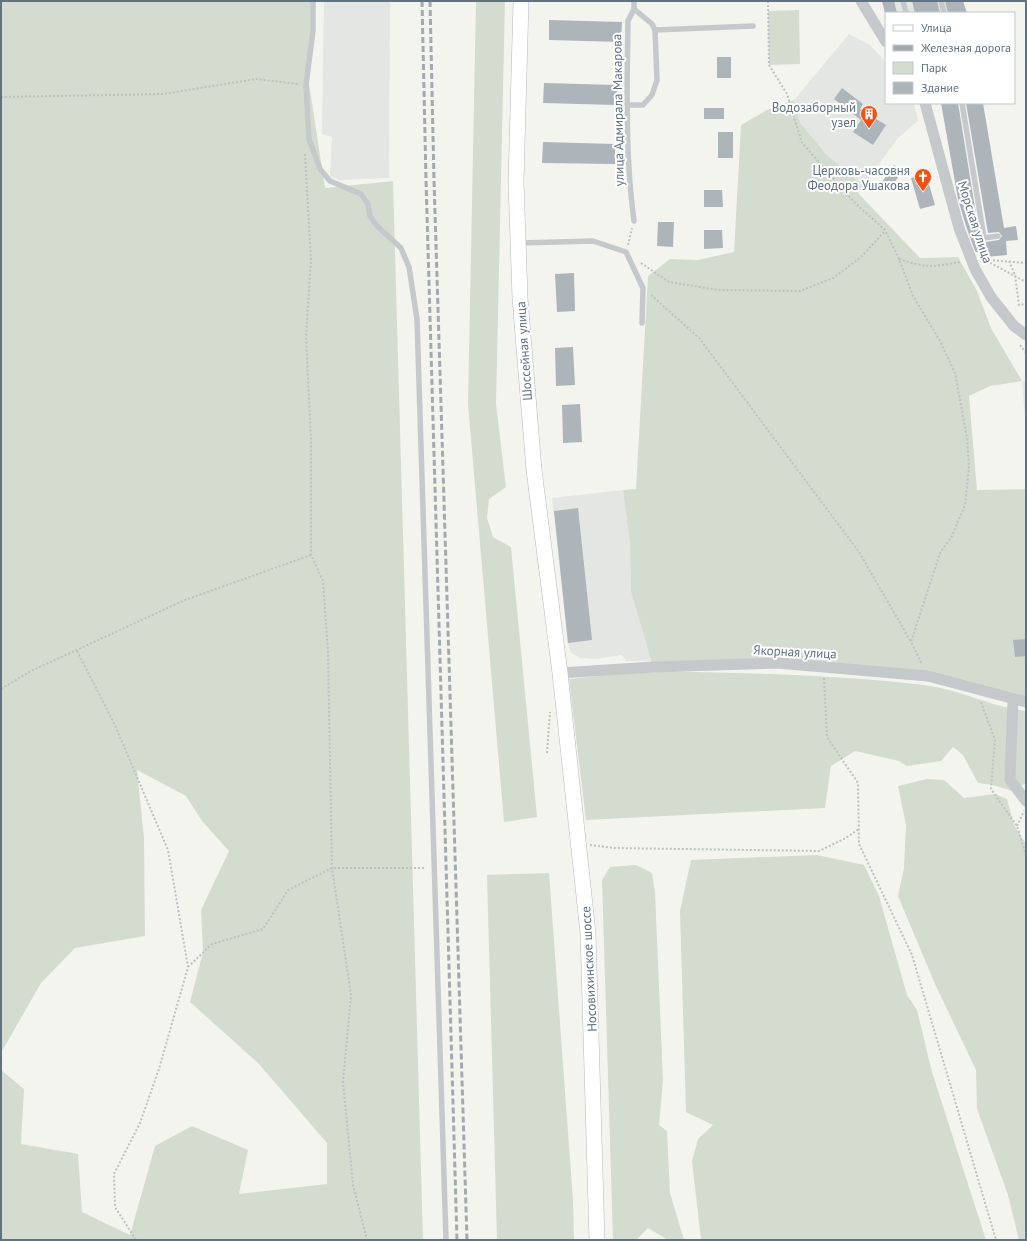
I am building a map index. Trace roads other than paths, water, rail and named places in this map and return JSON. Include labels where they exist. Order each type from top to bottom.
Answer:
[{"type":"main road","name":"Шоссейная улица","points":[[521,1],[516,182],[518,244],[524,362],[534,470],[560,673],[556,704]]},
{"type":"main road","name":"Носовихинское шоссе","points":[[556,704],[579,844],[588,933],[597,1240]]},
{"type":"street","points":[[861,1],[885,40]]},
{"type":"street","name":"Морская улица","points":[[925,104],[966,258],[991,298],[1014,326],[1025,333]]},
{"type":"street","name":"Якорная улица","points":[[560,673],[646,667],[777,663],[928,676],[1026,702]]},
{"type":"street","points":[[1013,699],[1010,780],[1026,801]]},
{"type":"lane","points":[[313,1],[313,31],[306,85],[309,139],[320,169],[330,181],[361,194],[368,204],[370,216],[378,226],[401,248],[409,267],[417,319],[446,1240]]},
{"type":"lane","name":"улица Адмирала Макарова","points":[[634,1],[634,10],[628,21],[627,105],[629,161],[634,221]]},
{"type":"lane","points":[[903,1],[906,12]]},
{"type":"lane","points":[[941,1],[944,12]]},
{"type":"lane","points":[[627,105],[643,105],[652,96],[657,80],[655,30],[652,24],[634,10]]},
{"type":"lane","points":[[655,30],[753,26]]},
{"type":"lane","points":[[962,104],[984,238],[998,236]]},
{"type":"lane","points":[[518,244],[593,241],[626,252],[643,288],[642,323]]},
{"type":"railway","points":[[422,1],[457,1240]]},
{"type":"railway","points":[[430,1],[434,180],[467,1240]]},
{"type":"place","name":"Водозаборный узел","points":[[869,129]]},
{"type":"place","name":"Церковь-часовня Феодора Ушакова","points":[[923,192]]}]
